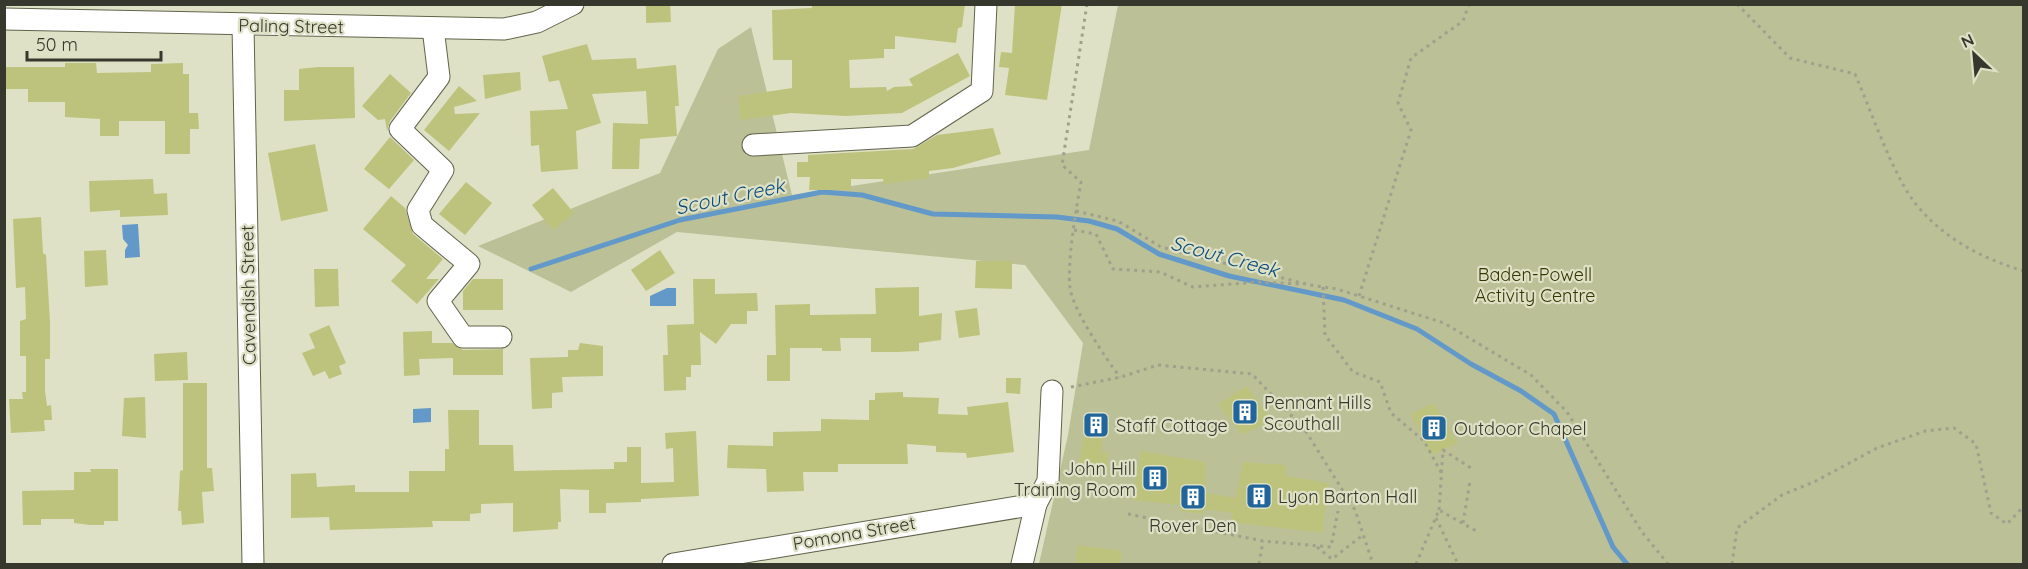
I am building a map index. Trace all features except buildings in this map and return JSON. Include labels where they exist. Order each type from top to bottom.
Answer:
[{"type":"street","name":"Paling Street","points":[[4,20],[504,29],[537,22],[573,4]]},
{"type":"street","points":[[753,145],[912,136],[982,91],[986,4]]},
{"type":"street","name":"Cavendish Street","points":[[243,25],[252,564]]},
{"type":"street","points":[[433,28],[439,77],[400,129],[443,170],[418,210],[422,225],[469,264],[438,301],[463,337],[501,337]]},
{"type":"street","points":[[1022,564],[1036,504],[1048,481],[1052,391]]},
{"type":"street","name":"Pomona Street","points":[[673,564],[1036,504]]},
{"type":"path","points":[[1087,4],[1062,165],[1081,182],[1074,230],[1070,290],[1099,350],[1121,377]]},
{"type":"path","points":[[1359,296],[1411,130],[1398,103],[1411,57],[1463,21],[1469,4]]},
{"type":"path","points":[[1737,4],[1791,58],[1855,74],[1906,189],[1941,230],[1994,263],[2024,271]]},
{"type":"path","points":[[1076,211],[1118,221],[1161,247],[1310,285]]},
{"type":"path","points":[[1074,230],[1096,234],[1113,269],[1160,272],[1193,287],[1258,282],[1323,287],[1444,323],[1531,375],[1567,412],[1642,532],[1668,564]]},
{"type":"path","points":[[1323,287],[1325,335],[1353,372],[1380,382],[1390,413],[1424,441],[1442,474]]},
{"type":"path","points":[[1052,391],[1121,377],[1158,365],[1252,374],[1305,430],[1355,510],[1373,564]]},
{"type":"path","points":[[1732,564],[1737,528],[1782,495],[1816,481],[1877,448],[1925,431],[1954,428],[1976,444],[1991,513],[2007,524],[2024,506]]},
{"type":"path","points":[[1416,564],[1439,510],[1443,450],[1471,468]]},
{"type":"path","points":[[1463,524],[1470,481]]},
{"type":"path","points":[[1439,510],[1478,532]]},
{"type":"path","points":[[1128,514],[1263,541],[1331,547],[1338,511]]},
{"type":"path","points":[[1436,518],[1458,564]]},
{"type":"path","points":[[1316,546],[1332,559],[1363,535]]},
{"type":"path","points":[[1259,564],[1263,541]]},
{"type":"green space","name":"Baden-Powell Activity Centre","points":[[1118,5],[2023,5],[2023,564],[1039,564],[1068,435],[1083,343],[1025,265],[677,232],[571,292],[478,246],[660,173],[718,49],[751,27],[792,195],[1089,150]]},
{"type":"water","points":[[138,224],[140,257],[125,258],[128,245],[123,239],[122,225]]},
{"type":"water","points":[[667,288],[676,288],[676,306],[650,306],[650,296]]},
{"type":"water","points":[[431,408],[431,422],[413,423],[413,409]]},
{"type":"waterway","name":"Scout Creek","points":[[531,269],[680,220],[822,192],[862,195],[933,214],[1057,217],[1089,221],[1117,229],[1159,254],[1229,276],[1344,300],[1417,329],[1471,364],[1521,391],[1554,414],[1613,547],[1627,564]]},
{"type":"place","name":"Pennant Hills Scouthall","points":[[1245,412]]},
{"type":"place","name":"Staff Cottage","points":[[1096,425]]},
{"type":"place","name":"Outdoor Chapel","points":[[1434,428]]},
{"type":"place","name":"John Hill Training Room","points":[[1155,478]]},
{"type":"place","name":"Lyon Barton Hall","points":[[1259,496]]},
{"type":"place","name":"Rover Den","points":[[1193,497]]}]
